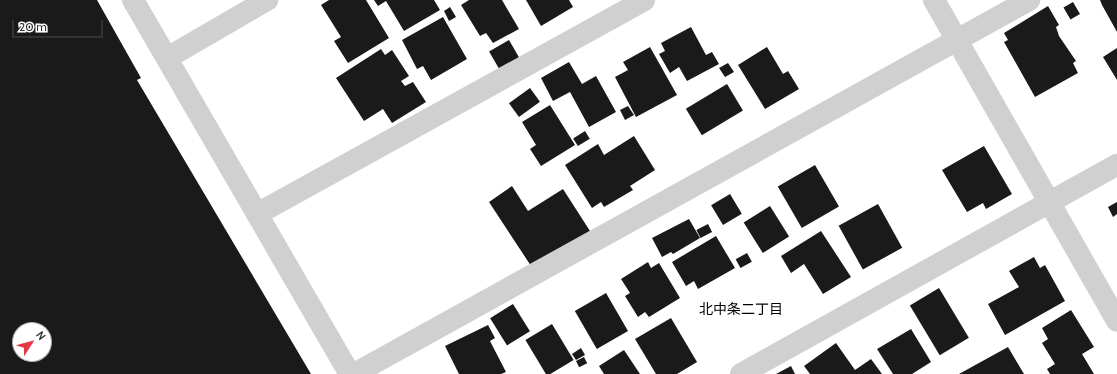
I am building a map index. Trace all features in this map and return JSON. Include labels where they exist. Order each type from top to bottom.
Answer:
[{"type":"street","points":[[133,0],[350,374]]},
{"type":"street","points":[[167,58],[267,0]]},
{"type":"street","points":[[257,214],[644,0]]},
{"type":"street","points":[[934,0],[1117,320]]},
{"type":"street","points":[[354,374],[1029,0]]},
{"type":"street","points":[[741,374],[1117,165]]},
{"type":"building","points":[[0,0],[97,0],[141,78],[137,80],[311,374],[0,374]]},
{"type":"building","points":[[329,0],[366,0],[389,38],[348,63],[334,41],[341,37],[321,5]]},
{"type":"building","points":[[374,0],[434,0],[440,10],[404,31],[386,1],[378,6]]},
{"type":"building","points":[[469,0],[502,0],[519,29],[493,43],[486,33],[480,36],[461,5]]},
{"type":"building","points":[[526,0],[569,0],[573,7],[541,26]]},
{"type":"building","points":[[1100,0],[1117,0],[1117,32],[1102,5]]},
{"type":"building","points":[[1073,2],[1080,14],[1070,20],[1063,8]]},
{"type":"building","points":[[1048,6],[1059,25],[1056,27],[1059,36],[1076,61],[1073,63],[1078,73],[1035,97],[1004,42],[1008,40],[1004,33]]},
{"type":"building","points":[[450,7],[456,17],[449,21],[444,11]]},
{"type":"building","points":[[443,17],[467,59],[431,80],[423,66],[417,69],[402,40]]},
{"type":"building","points":[[691,27],[706,55],[712,52],[719,64],[687,81],[679,67],[670,73],[659,54],[665,51],[661,43]]},
{"type":"building","points":[[509,40],[521,61],[501,72],[489,52]]},
{"type":"building","points":[[650,47],[677,95],[636,117],[615,77],[628,70],[623,62]]},
{"type":"building","points":[[767,47],[783,74],[788,71],[799,89],[765,109],[738,65]]},
{"type":"building","points":[[1117,48],[1117,80],[1103,57]]},
{"type":"building","points":[[381,49],[385,55],[392,50],[409,76],[401,81],[405,86],[413,82],[426,102],[392,123],[383,109],[364,121],[336,78]]},
{"type":"building","points":[[569,62],[582,84],[596,76],[616,112],[589,127],[570,92],[553,101],[541,78]]},
{"type":"building","points":[[728,63],[734,72],[725,77],[719,68]]},
{"type":"building","points":[[727,84],[743,111],[702,135],[686,109]]},
{"type":"building","points":[[530,88],[540,102],[519,117],[509,103]]},
{"type":"building","points":[[550,105],[575,145],[541,166],[530,149],[536,145],[522,122]]},
{"type":"building","points":[[628,106],[634,115],[625,120],[620,110]]},
{"type":"building","points":[[585,131],[590,139],[578,146],[573,138]]},
{"type":"building","points":[[634,136],[655,170],[630,186],[633,190],[604,207],[601,202],[592,208],[565,165],[598,144],[604,155]]},
{"type":"building","points":[[984,146],[1012,194],[986,209],[983,203],[967,212],[942,170]]},
{"type":"building","points":[[815,165],[839,207],[802,228],[778,186]]},
{"type":"building","points":[[512,186],[528,211],[563,189],[590,231],[533,269],[489,202]]},
{"type":"building","points":[[730,194],[742,214],[723,225],[711,205]]},
{"type":"building","points":[[1117,202],[1117,214],[1113,217],[1108,207]]},
{"type":"building","points":[[878,204],[902,248],[863,270],[839,226]]},
{"type":"building","points":[[770,206],[789,237],[763,253],[744,222]]},
{"type":"building","points":[[689,219],[700,238],[673,254],[671,252],[662,257],[652,238]]},
{"type":"building","points":[[708,224],[712,232],[701,238],[696,230]]},
{"type":"building","points":[[821,231],[851,277],[823,294],[804,264],[791,273],[781,256]]},
{"type":"building","points":[[716,236],[735,268],[698,289],[694,281],[686,286],[672,262]]},
{"type":"building","points":[[747,253],[752,262],[740,268],[736,259]]},
{"type":"building","points":[[1034,257],[1040,268],[1045,265],[1065,301],[1005,335],[988,304],[1019,287],[1009,271]]},
{"type":"building","points":[[648,262],[651,268],[659,263],[680,298],[649,317],[645,312],[638,317],[625,296],[630,293],[621,279]]},
{"type":"building","points":[[939,288],[969,338],[940,355],[910,306]]},
{"type":"building","points":[[606,293],[628,331],[597,349],[575,311]]},
{"type":"building","points":[[513,304],[530,331],[507,345],[490,318]]},
{"type":"building","points":[[1071,310],[1094,347],[1082,354],[1094,374],[1050,374],[1047,369],[1055,364],[1042,343],[1048,339],[1042,328]]},
{"type":"building","points":[[671,318],[697,362],[677,374],[656,374],[635,339]]},
{"type":"building","points":[[552,324],[574,360],[550,374],[546,374],[525,340]]},
{"type":"building","points":[[488,325],[495,338],[490,341],[506,372],[501,374],[459,374],[445,346]]},
{"type":"building","points":[[911,329],[931,362],[912,374],[893,374],[877,349]]},
{"type":"building","points":[[836,343],[855,370],[871,359],[882,374],[810,374],[804,366]]},
{"type":"building","points":[[1008,347],[1024,374],[959,374]]},
{"type":"building","points":[[581,348],[585,355],[576,360],[572,354]]},
{"type":"building","points":[[624,350],[640,374],[604,374],[599,366]]},
{"type":"building","points":[[584,357],[587,363],[579,367],[576,361]]},
{"type":"building","points":[[791,366],[795,374],[776,374]]},
{"type":"district","name":"北中条二丁目","points":[[741,309]]}]
